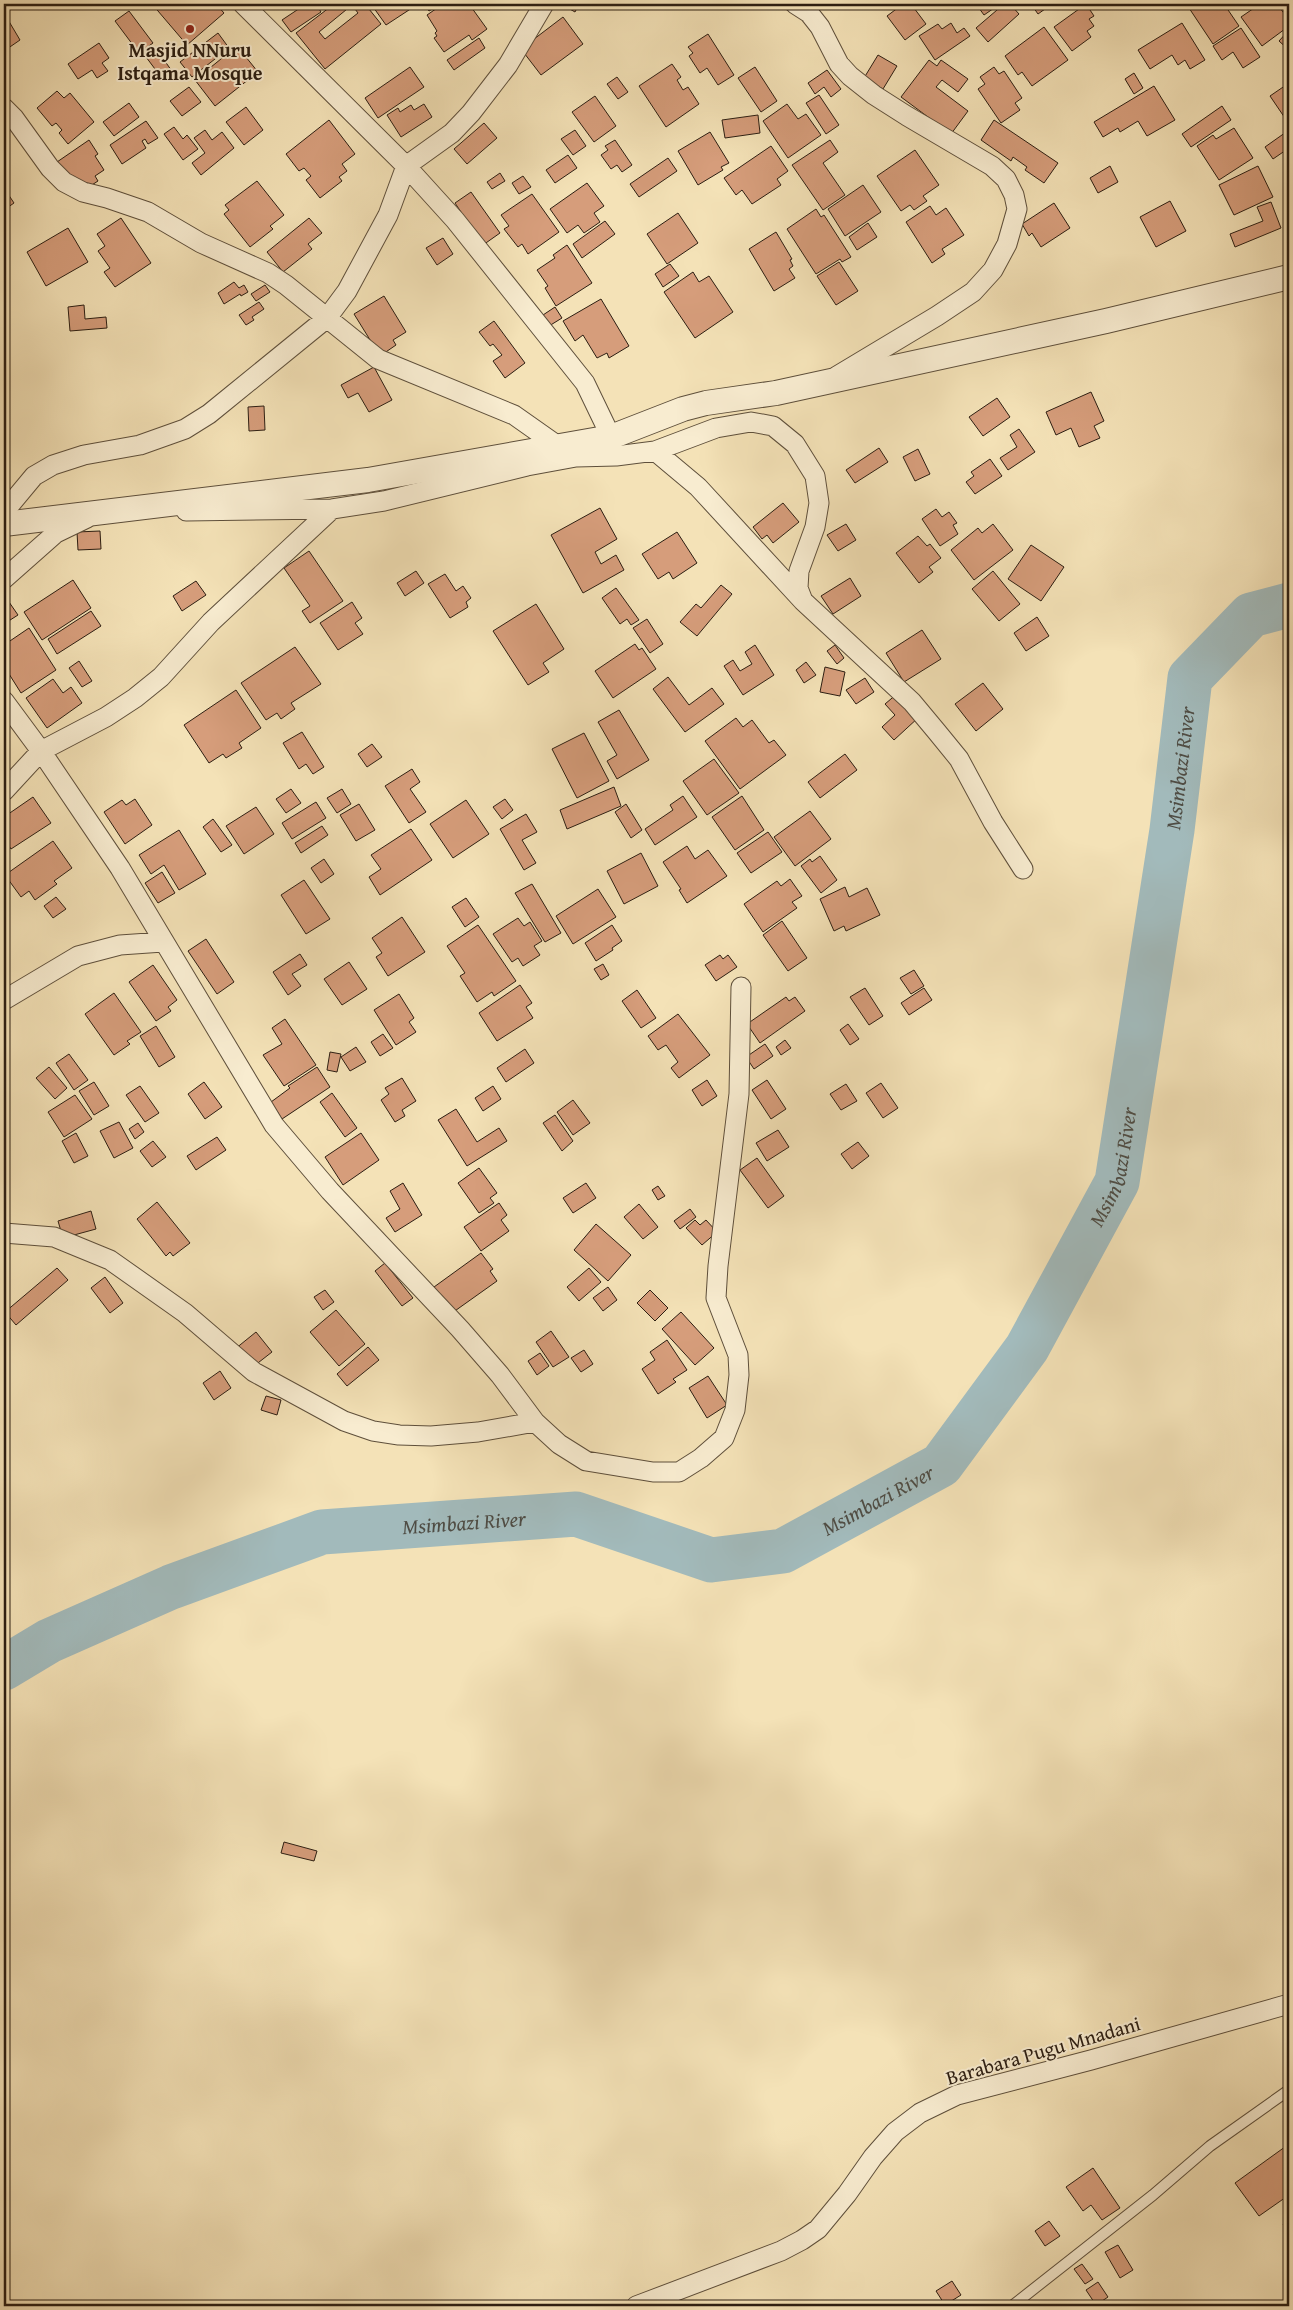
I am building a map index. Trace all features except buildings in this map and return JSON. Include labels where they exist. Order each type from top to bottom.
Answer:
[{"type":"street","points":[[242,4],[260,11],[455,220],[585,383],[611,437]]},
{"type":"street","points":[[4,512],[34,476],[53,465],[84,455],[140,445],[186,429],[209,414],[328,318],[347,291],[388,215],[406,166],[452,133],[471,113],[508,65],[544,4]]},
{"type":"street","points":[[796,4],[808,13],[820,28],[839,64],[850,76],[874,95],[907,116],[992,166],[1006,179],[1014,195],[1016,209],[1006,244],[993,270],[973,292],[937,316],[827,382]]},
{"type":"street","points":[[4,108],[14,118],[50,168],[64,182],[83,192],[148,212],[201,243],[268,273],[286,284],[378,360],[514,415],[558,446]]},
{"type":"street","points":[[4,524],[368,480],[611,437],[683,409],[706,403],[776,393],[827,382],[1106,321],[1289,277]]},
{"type":"street","points":[[4,579],[56,533],[82,519],[107,514],[332,509],[384,501],[527,466],[576,457],[616,456],[655,450],[716,428],[750,422],[773,426],[795,444],[815,476],[819,503],[815,527],[799,571],[798,588],[802,601]]},
{"type":"street","points":[[655,450],[698,487],[802,601],[912,702],[959,759],[993,822],[1023,869]]},
{"type":"street","points":[[4,791],[41,752],[120,708],[161,677],[211,622],[332,509]]},
{"type":"street","points":[[4,701],[120,868],[274,1125],[330,1191],[460,1329],[500,1375],[535,1422],[559,1444],[586,1461],[653,1472],[679,1472],[701,1458],[724,1438],[735,1410],[739,1368],[738,1355],[716,1298],[718,1266],[739,1094],[741,987]]},
{"type":"street","points":[[4,1000],[78,956],[120,944],[163,942]]},
{"type":"street","points":[[4,1233],[54,1237],[110,1260],[185,1313],[254,1372],[344,1421],[373,1431],[399,1436],[431,1436],[478,1432],[535,1422]]},
{"type":"street","name":"Barabara Pugu Mnadani","points":[[636,2306],[781,2251],[802,2240],[818,2229],[847,2194],[873,2157],[895,2132],[920,2113],[957,2095],[1091,2060],[1289,2004]]},
{"type":"lane","points":[[1012,2306],[1153,2195],[1210,2146],[1289,2090]]},
{"type":"waterway","name":"Msimbazi River","points":[[4,1668],[49,1641],[171,1587],[322,1532],[576,1514],[711,1560],[783,1551],[941,1465],[1027,1348],[1117,1182],[1172,830],[1190,678],[1251,615],[1289,605]]},
{"type":"place","name":"Masjid NNuru Istqama Mosque","points":[[190,29]]}]
